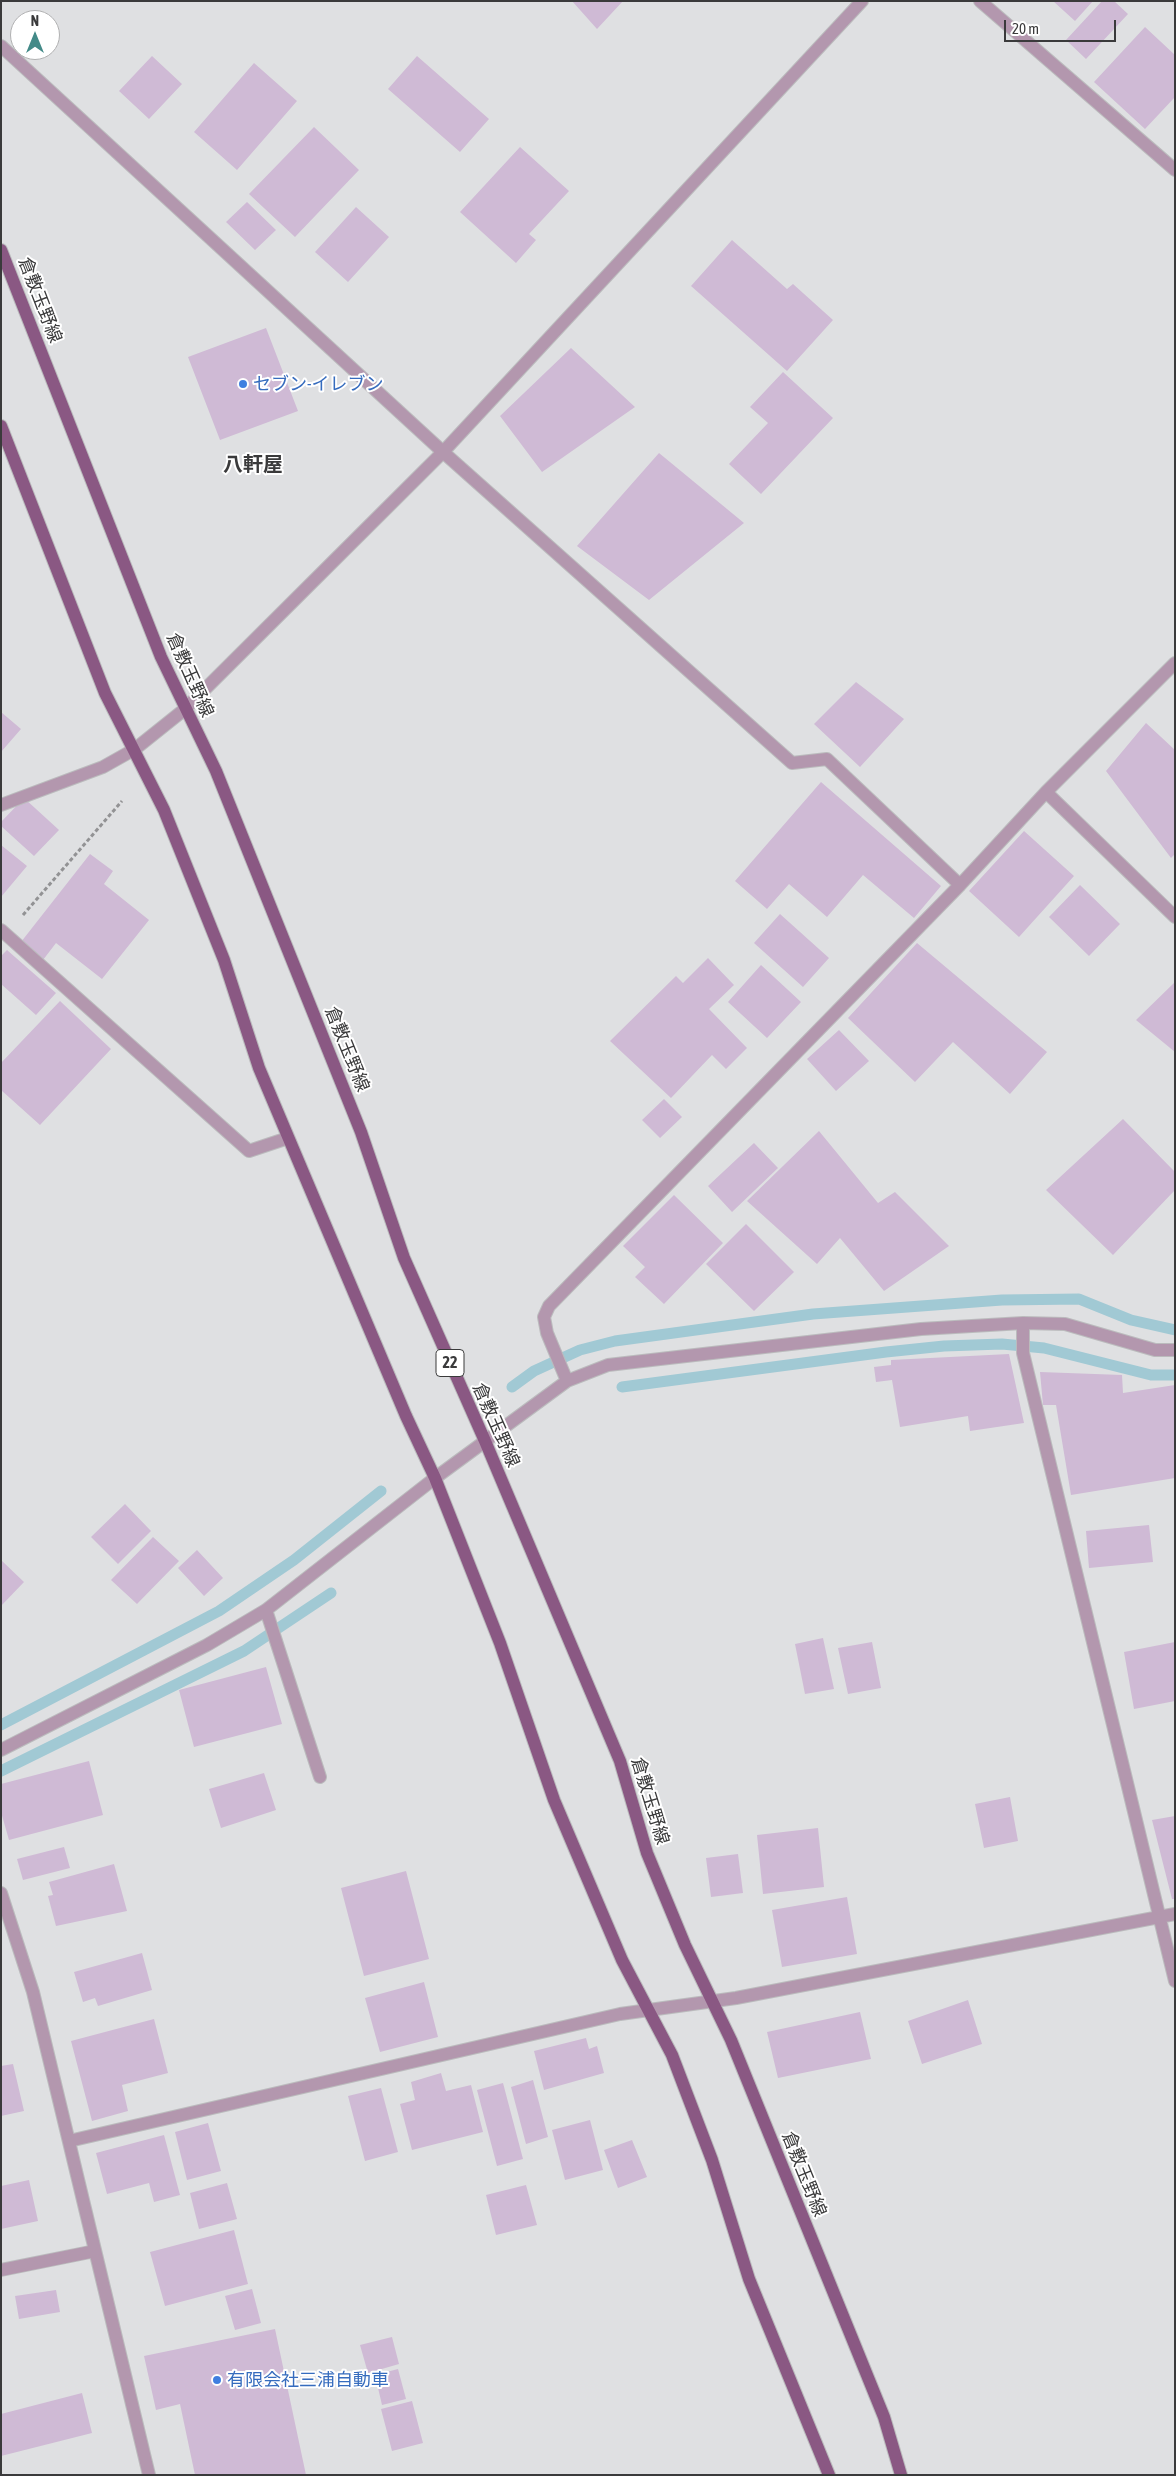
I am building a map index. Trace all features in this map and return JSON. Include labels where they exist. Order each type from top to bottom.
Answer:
[{"type":"main road","name":"倉敷玉野線","points":[[1,250],[161,657],[216,771],[361,1132],[404,1258],[485,1441],[620,1761],[647,1853],[685,1945],[731,2040],[880,2408],[901,2475]]},
{"type":"main road","points":[[1,426],[105,693],[135,749],[164,810],[220,951],[259,1068],[406,1416],[435,1478],[500,1643],[554,1800],[622,1960],[672,2056],[712,2160],[749,2279],[829,2475]]},
{"type":"street","points":[[1,806],[103,767],[135,749],[185,709],[443,452],[862,1]]},
{"type":"street","points":[[980,1],[1175,170]]},
{"type":"street","points":[[1,46],[443,452],[792,763],[828,758],[960,885]]},
{"type":"street","points":[[567,1381],[547,1333],[544,1317],[549,1306],[960,885],[1046,792],[1175,663]]},
{"type":"street","points":[[1046,792],[1175,917]]},
{"type":"street","points":[[3,935],[249,1151],[288,1138]]},
{"type":"street","points":[[1023,1323],[1023,1353],[1175,1981]]},
{"type":"street","points":[[1,1750],[207,1645],[266,1610],[435,1478],[567,1381],[608,1365],[660,1357],[921,1329],[1023,1323],[1065,1324],[1155,1350],[1175,1350]]},
{"type":"street","points":[[266,1610],[320,1777]]},
{"type":"street","points":[[2,1894],[33,1992],[149,2475]]},
{"type":"street","points":[[69,2140],[620,2014],[712,2002],[1175,1914]]},
{"type":"street","points":[[1,2270],[95,2251]]},
{"type":"path","points":[[3,935],[122,801]]},
{"type":"building","points":[[572,1],[623,1],[597,29]]},
{"type":"building","points":[[1053,1],[1093,1],[1075,21]]},
{"type":"building","points":[[1102,1],[1114,1],[1128,14],[1086,59],[1066,40]]},
{"type":"building","points":[[1145,27],[1175,55],[1175,97],[1145,129],[1094,82]]},
{"type":"building","points":[[152,56],[182,84],[149,119],[119,91]]},
{"type":"building","points":[[417,56],[489,119],[460,152],[388,89]]},
{"type":"building","points":[[254,63],[297,101],[237,170],[194,132]]},
{"type":"building","points":[[314,127],[359,170],[295,237],[249,194]]},
{"type":"building","points":[[520,147],[569,191],[529,234],[536,240],[516,263],[460,212]]},
{"type":"building","points":[[247,202],[276,230],[255,250],[226,222]]},
{"type":"building","points":[[356,207],[389,237],[348,282],[315,252]]},
{"type":"building","points":[[732,240],[787,289],[793,284],[833,320],[787,371],[691,286]]},
{"type":"building","name":"セブン-イレブン","points":[[266,328],[298,411],[220,440],[188,357]]},
{"type":"building","points":[[571,348],[635,407],[542,472],[500,416]]},
{"type":"building","points":[[783,372],[833,418],[761,494],[729,464],[768,423],[750,407]]},
{"type":"building","points":[[659,453],[744,523],[649,600],[577,546]]},
{"type":"building","points":[[856,682],[904,719],[860,767],[814,724]]},
{"type":"building","points":[[1,712],[21,729],[1,752]]},
{"type":"building","points":[[1146,723],[1175,750],[1175,854],[1171,858],[1106,771]]},
{"type":"building","points":[[821,782],[941,886],[914,918],[863,875],[827,917],[789,884],[767,909],[735,881]]},
{"type":"building","points":[[24,798],[59,830],[34,856],[1,826],[1,822]]},
{"type":"building","points":[[1024,831],[1074,876],[1019,937],[969,891]]},
{"type":"building","points":[[1,845],[27,866],[1,897]]},
{"type":"building","points":[[90,854],[113,871],[104,884],[149,920],[102,979],[56,943],[43,960],[21,942]]},
{"type":"building","points":[[1080,885],[1120,924],[1089,956],[1049,917]]},
{"type":"building","points":[[780,914],[829,958],[803,987],[754,943]]},
{"type":"building","points":[[917,943],[1047,1052],[1010,1094],[953,1042],[915,1082],[848,1018]]},
{"type":"building","points":[[7,950],[56,993],[36,1015],[1,984],[1,956]]},
{"type":"building","points":[[708,958],[734,985],[709,1009],[747,1048],[726,1069],[712,1055],[671,1098],[610,1041],[676,976],[683,983]]},
{"type":"building","points":[[761,965],[801,1002],[767,1038],[728,1002]]},
{"type":"building","points":[[1175,982],[1175,1052],[1136,1020]]},
{"type":"building","points":[[60,1001],[111,1049],[40,1125],[1,1090],[1,1063]]},
{"type":"building","points":[[839,1030],[869,1061],[836,1091],[807,1059]]},
{"type":"building","points":[[664,1099],[682,1117],[660,1138],[642,1120]]},
{"type":"building","points":[[1123,1119],[1175,1172],[1175,1190],[1113,1255],[1046,1190]]},
{"type":"building","points":[[819,1131],[878,1203],[895,1192],[949,1246],[884,1291],[840,1238],[817,1264],[747,1201]]},
{"type":"building","points":[[754,1143],[778,1168],[732,1212],[708,1186]]},
{"type":"building","points":[[674,1195],[723,1243],[664,1304],[635,1277],[645,1267],[623,1246]]},
{"type":"building","points":[[746,1224],[794,1272],[754,1311],[706,1264]]},
{"type":"building","points":[[1009,1354],[1024,1423],[970,1431],[968,1416],[900,1427],[892,1380],[876,1382],[874,1367],[891,1365],[891,1360]]},
{"type":"building","points":[[1040,1372],[1122,1375],[1123,1393],[1175,1385],[1175,1478],[1071,1495],[1056,1405],[1043,1405]]},
{"type":"building","points":[[125,1504],[151,1531],[118,1564],[91,1537]]},
{"type":"building","points":[[1149,1525],[1153,1562],[1089,1568],[1086,1531]]},
{"type":"building","points":[[153,1537],[179,1561],[137,1604],[111,1580]]},
{"type":"building","points":[[197,1550],[223,1578],[204,1596],[178,1568]]},
{"type":"building","points":[[1,1560],[24,1582],[1,1606]]},
{"type":"building","points":[[823,1638],[834,1689],[805,1694],[795,1644]]},
{"type":"building","points":[[872,1642],[881,1688],[848,1694],[838,1648]]},
{"type":"building","points":[[1175,1642],[1175,1701],[1134,1709],[1124,1652]]},
{"type":"building","points":[[266,1667],[282,1724],[194,1747],[179,1690]]},
{"type":"building","points":[[89,1761],[103,1815],[9,1840],[1,1812],[1,1784]]},
{"type":"building","points":[[264,1773],[276,1810],[221,1828],[209,1789]]},
{"type":"building","points":[[1010,1797],[1018,1841],[984,1848],[975,1804]]},
{"type":"building","points":[[1175,1816],[1175,1899],[1172,1899],[1152,1820]]},
{"type":"building","points":[[818,1828],[824,1887],[763,1894],[757,1835]]},
{"type":"building","points":[[64,1847],[70,1868],[23,1880],[17,1859]]},
{"type":"building","points":[[738,1854],[743,1893],[711,1897],[706,1858]]},
{"type":"building","points":[[114,1864],[127,1911],[56,1926],[48,1896],[53,1895],[49,1882]]},
{"type":"building","points":[[406,1871],[429,1959],[364,1976],[341,1888]]},
{"type":"building","points":[[847,1897],[857,1954],[782,1967],[772,1910]]},
{"type":"building","points":[[142,1953],[152,1990],[98,2006],[95,1998],[83,2002],[74,1972]]},
{"type":"building","points":[[424,1982],[438,2037],[380,2052],[365,1998]]},
{"type":"building","points":[[968,2000],[982,2044],[922,2064],[908,2021]]},
{"type":"building","points":[[860,2012],[871,2059],[778,2078],[767,2032]]},
{"type":"building","points":[[154,2019],[168,2073],[122,2085],[128,2111],[92,2121],[71,2041]]},
{"type":"building","points":[[586,2038],[589,2049],[597,2046],[604,2073],[544,2090],[534,2051]]},
{"type":"building","points":[[13,2064],[24,2111],[1,2116],[1,2066]]},
{"type":"building","points":[[441,2073],[446,2091],[471,2085],[483,2132],[412,2150],[400,2104],[415,2100],[411,2082]]},
{"type":"building","points":[[533,2080],[548,2137],[526,2144],[511,2087]]},
{"type":"building","points":[[503,2083],[523,2159],[497,2166],[477,2090]]},
{"type":"building","points":[[381,2088],[398,2152],[365,2161],[348,2096]]},
{"type":"building","points":[[590,2120],[603,2170],[565,2180],[552,2130]]},
{"type":"building","points":[[208,2123],[221,2171],[187,2180],[175,2132]]},
{"type":"building","points":[[164,2135],[180,2195],[154,2202],[149,2183],[107,2194],[96,2153]]},
{"type":"building","points":[[632,2140],[647,2177],[618,2188],[604,2150]]},
{"type":"building","points":[[29,2180],[38,2221],[1,2229],[1,2186]]},
{"type":"building","points":[[227,2183],[237,2219],[199,2229],[190,2193]]},
{"type":"building","points":[[526,2185],[537,2225],[496,2235],[486,2195]]},
{"type":"building","points":[[234,2230],[248,2284],[165,2306],[150,2252]]},
{"type":"building","points":[[252,2289],[261,2323],[235,2330],[225,2296]]},
{"type":"building","points":[[56,2290],[60,2312],[19,2319],[15,2296]]},
{"type":"building","name":"有限会社三浦自動車","points":[[275,2329],[306,2475],[195,2475],[180,2404],[156,2410],[144,2356]]},
{"type":"building","points":[[392,2337],[399,2364],[368,2373],[360,2345]]},
{"type":"building","points":[[398,2369],[406,2399],[382,2405],[375,2375]]},
{"type":"building","points":[[82,2393],[92,2433],[1,2456],[1,2414]]},
{"type":"building","points":[[412,2401],[423,2443],[392,2451],[381,2409]]},
{"type":"waterway","points":[[512,1387],[534,1371],[580,1350],[615,1341],[813,1314],[1002,1300],[1079,1299],[1131,1320],[1175,1330]]},
{"type":"waterway","points":[[622,1387],[886,1352],[944,1346],[1002,1344],[1044,1348],[1151,1375],[1175,1375]]},
{"type":"waterway","points":[[1,1725],[219,1611],[294,1560],[381,1491]]},
{"type":"waterway","points":[[1,1771],[244,1651],[331,1593]]},
{"type":"place","name":"セブン-イレブン","points":[[243,384]]},
{"type":"place","name":"有限会社三浦自動車","points":[[217,2380]]},
{"type":"district","name":"八軒屋","points":[[253,465]]}]
